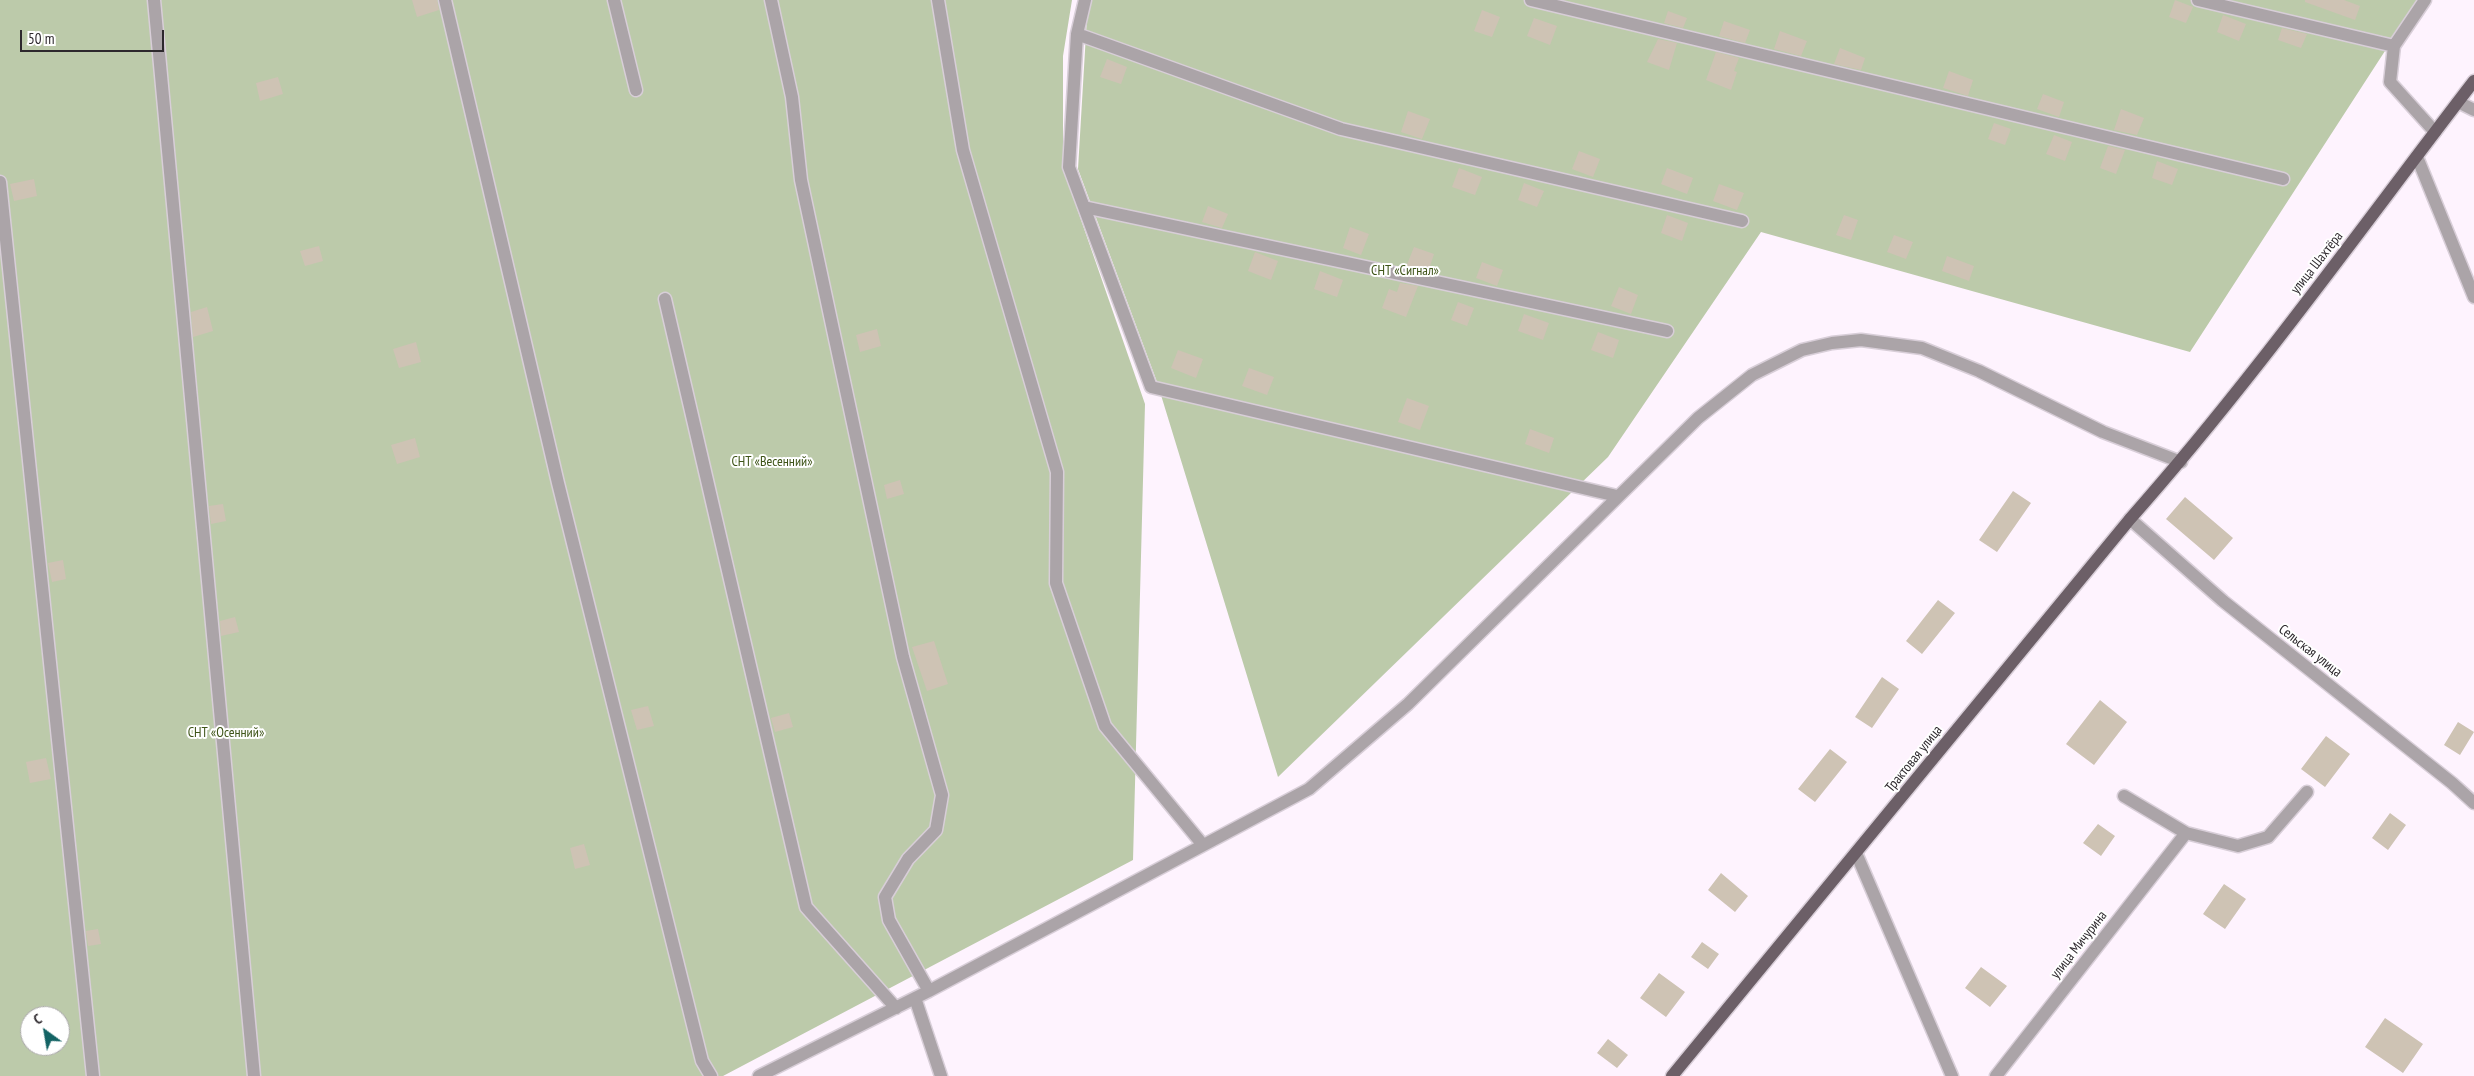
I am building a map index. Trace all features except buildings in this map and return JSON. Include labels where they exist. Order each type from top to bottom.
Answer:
[{"type":"main road","name":"улица Шахтёра","points":[[2181,462],[2474,81]]},
{"type":"main road","name":"Трактовая улица","points":[[1672,1076],[2130,520],[2181,462]]},
{"type":"street","points":[[154,0],[254,1076]]},
{"type":"street","points":[[445,0],[563,502],[702,1061],[711,1076]]},
{"type":"street","points":[[614,0],[636,90]]},
{"type":"street","points":[[771,0],[792,97],[801,180],[897,628],[942,795],[936,830],[908,859],[885,897],[889,920],[929,991]]},
{"type":"street","points":[[938,0],[963,150],[1057,472],[1056,583],[1105,726],[1203,845]]},
{"type":"street","points":[[1085,0],[1077,34],[1069,167],[1151,387],[1617,496]]},
{"type":"street","points":[[1531,0],[2283,179]]},
{"type":"street","points":[[2198,0],[2394,46]]},
{"type":"street","points":[[2425,0],[2394,46],[2390,82],[2435,132]]},
{"type":"street","points":[[1077,34],[1341,129],[1742,221]]},
{"type":"street","points":[[2458,102],[2474,110]]},
{"type":"street","points":[[2417,157],[2474,297]]},
{"type":"street","points":[[0,182],[93,1076]]},
{"type":"street","points":[[1084,207],[1667,331]]},
{"type":"street","points":[[665,299],[806,907],[896,1008]]},
{"type":"street","points":[[759,1076],[929,991],[1308,789],[1408,704],[1698,418],[1752,375],[1802,350],[1832,343],[1861,340],[1922,348],[1979,371],[2102,432],[2181,462]]},
{"type":"street","name":"Сельская улица","points":[[2130,520],[2223,601],[2452,782],[2474,803]]},
{"type":"street","points":[[2124,796],[2186,833],[2238,846],[2268,837],[2307,792]]},
{"type":"street","name":"улица Мичурина","points":[[1996,1076],[2186,833]]},
{"type":"street","points":[[1856,853],[1952,1076]]},
{"type":"street","points":[[915,998],[942,1076]]},
{"type":"green space","name":"СНТ «Весенний»","points":[[0,0],[1072,0],[1063,56],[1063,168],[1145,404],[1133,860],[723,1076],[0,1076]]},
{"type":"green space","name":"СНТ «Сигнал»","points":[[1088,0],[2418,0],[2190,352],[1761,232],[1608,457],[1278,777],[1157,382],[1078,169]]},
{"type":"park label","name":"СНТ «Осенний»","points":[[226,733]]}]
